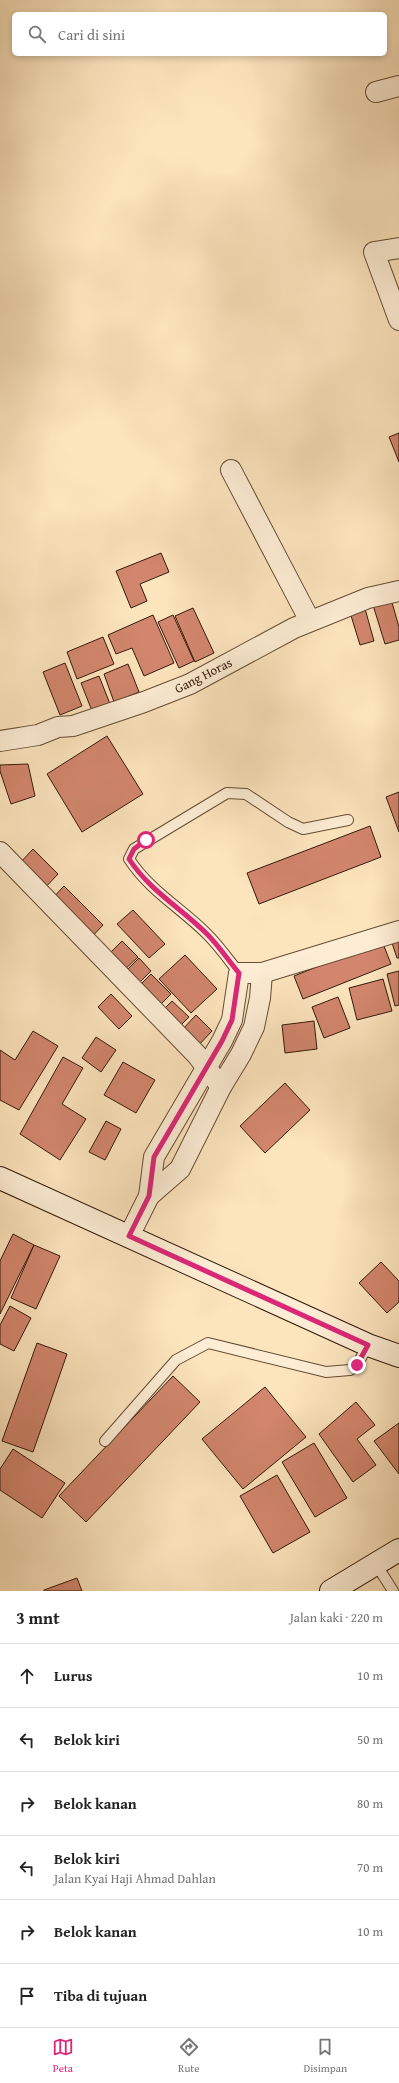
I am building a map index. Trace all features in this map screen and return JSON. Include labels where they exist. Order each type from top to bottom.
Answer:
[{"type":"main road","points":[[0,1178],[368,1345],[399,1356]]},
{"type":"main road","points":[[331,1591],[399,1550]]},
{"type":"street","points":[[376,92],[399,86]]},
{"type":"street","points":[[399,248],[374,252],[399,320]]},
{"type":"street","points":[[231,470],[310,621]]},
{"type":"street","name":"Gang Horas","points":[[0,741],[38,735],[58,727],[73,726],[151,699],[190,684],[237,657],[310,621],[368,598],[399,591]]},
{"type":"street","points":[[0,852],[198,1055],[206,1068],[222,1087]]},
{"type":"street","points":[[129,1236],[149,1196],[154,1157],[222,1041],[232,1020],[239,973],[262,972],[399,931]]},
{"type":"street","points":[[149,1196],[180,1169],[222,1087],[241,1054],[254,1027],[260,998],[262,972]]},
{"type":"lane","points":[[239,973],[208,935],[154,890],[136,869],[129,859],[134,849],[226,793],[246,794],[288,822],[303,829],[348,820]]},
{"type":"lane","points":[[105,1442],[176,1360],[208,1343],[326,1372],[350,1370],[357,1365],[368,1345]]},
{"type":"lane","points":[[376,1564],[393,1591]]},
{"type":"building","points":[[399,433],[399,462],[389,437]]},
{"type":"building","points":[[161,553],[169,572],[140,584],[147,601],[131,608],[116,571]]},
{"type":"building","points":[[391,599],[399,627],[399,640],[385,644],[373,605]]},
{"type":"building","points":[[364,605],[374,641],[360,645],[349,609]]},
{"type":"building","points":[[193,608],[214,653],[195,662],[175,616]]},
{"type":"building","points":[[153,615],[174,663],[144,676],[132,648],[116,654],[108,635]]},
{"type":"building","points":[[173,615],[194,661],[179,668],[158,622]]},
{"type":"building","points":[[103,637],[114,664],[77,679],[67,652]]},
{"type":"building","points":[[65,663],[82,706],[60,715],[43,672]]},
{"type":"building","points":[[128,664],[139,692],[114,702],[104,674]]},
{"type":"building","points":[[99,676],[112,709],[94,716],[81,683]]},
{"type":"building","points":[[107,736],[143,794],[82,832],[47,774]]},
{"type":"building","points":[[28,764],[35,796],[11,804],[0,771],[0,765]]},
{"type":"building","points":[[399,792],[399,832],[386,797]]},
{"type":"building","points":[[370,826],[381,857],[259,904],[247,873]]},
{"type":"building","points":[[33,849],[58,874],[43,890],[18,865]]},
{"type":"building","points":[[64,886],[103,925],[88,941],[50,901]]},
{"type":"building","points":[[133,910],[165,944],[149,958],[117,924]]},
{"type":"building","points":[[399,938],[399,958],[397,958],[391,940]]},
{"type":"building","points":[[122,941],[138,957],[120,974],[105,958]]},
{"type":"building","points":[[382,941],[391,964],[303,999],[294,976]]},
{"type":"building","points":[[185,955],[217,989],[191,1013],[159,979]]},
{"type":"building","points":[[139,958],[151,971],[134,988],[122,975]]},
{"type":"building","points":[[399,971],[399,1005],[395,1006],[387,974]]},
{"type":"building","points":[[151,974],[171,994],[155,1010],[135,990]]},
{"type":"building","points":[[383,979],[392,1011],[357,1020],[349,988]]},
{"type":"building","points":[[111,994],[132,1016],[119,1029],[98,1007]]},
{"type":"building","points":[[338,997],[350,1028],[324,1038],[312,1007]]},
{"type":"building","points":[[172,1001],[189,1017],[176,1030],[159,1014]]},
{"type":"building","points":[[196,1015],[212,1031],[196,1048],[180,1032]]},
{"type":"building","points":[[314,1021],[317,1049],[285,1053],[282,1025]]},
{"type":"building","points":[[33,1031],[58,1046],[19,1110],[0,1100],[0,1050],[15,1060]]},
{"type":"building","points":[[96,1037],[116,1050],[101,1072],[82,1058]]},
{"type":"building","points":[[63,1057],[83,1068],[62,1104],[86,1119],[60,1160],[20,1134]]},
{"type":"building","points":[[123,1062],[155,1080],[136,1113],[104,1095]]},
{"type":"building","points":[[285,1083],[310,1110],[265,1153],[240,1126]]},
{"type":"building","points":[[106,1121],[121,1129],[105,1160],[89,1152]]},
{"type":"building","points":[[13,1234],[34,1245],[0,1314],[0,1261]]},
{"type":"building","points":[[34,1245],[60,1256],[36,1309],[11,1298]]},
{"type":"building","points":[[381,1262],[399,1281],[399,1302],[387,1313],[359,1283]]},
{"type":"building","points":[[10,1306],[31,1318],[14,1351],[0,1344],[0,1325]]},
{"type":"building","points":[[37,1343],[67,1354],[33,1452],[2,1441]]},
{"type":"building","points":[[173,1376],[200,1402],[86,1522],[59,1496]]},
{"type":"building","points":[[265,1387],[306,1437],[243,1489],[202,1439]]},
{"type":"building","points":[[356,1402],[375,1425],[357,1439],[376,1465],[353,1482],[319,1434]]},
{"type":"building","points":[[399,1423],[399,1474],[374,1441]]},
{"type":"building","points":[[314,1443],[347,1498],[315,1517],[282,1462]]},
{"type":"building","points":[[13,1449],[65,1483],[42,1518],[0,1490],[0,1469]]},
{"type":"building","points":[[277,1475],[310,1532],[273,1553],[240,1496]]},
{"type":"building","points":[[77,1578],[82,1591],[44,1591],[44,1590]]},
{"type":"route","points":[[146,840],[134,849],[129,859],[154,890],[186,915],[208,935],[239,973],[232,1020],[222,1041],[154,1157],[149,1196],[129,1236],[368,1345],[357,1365]]}]
